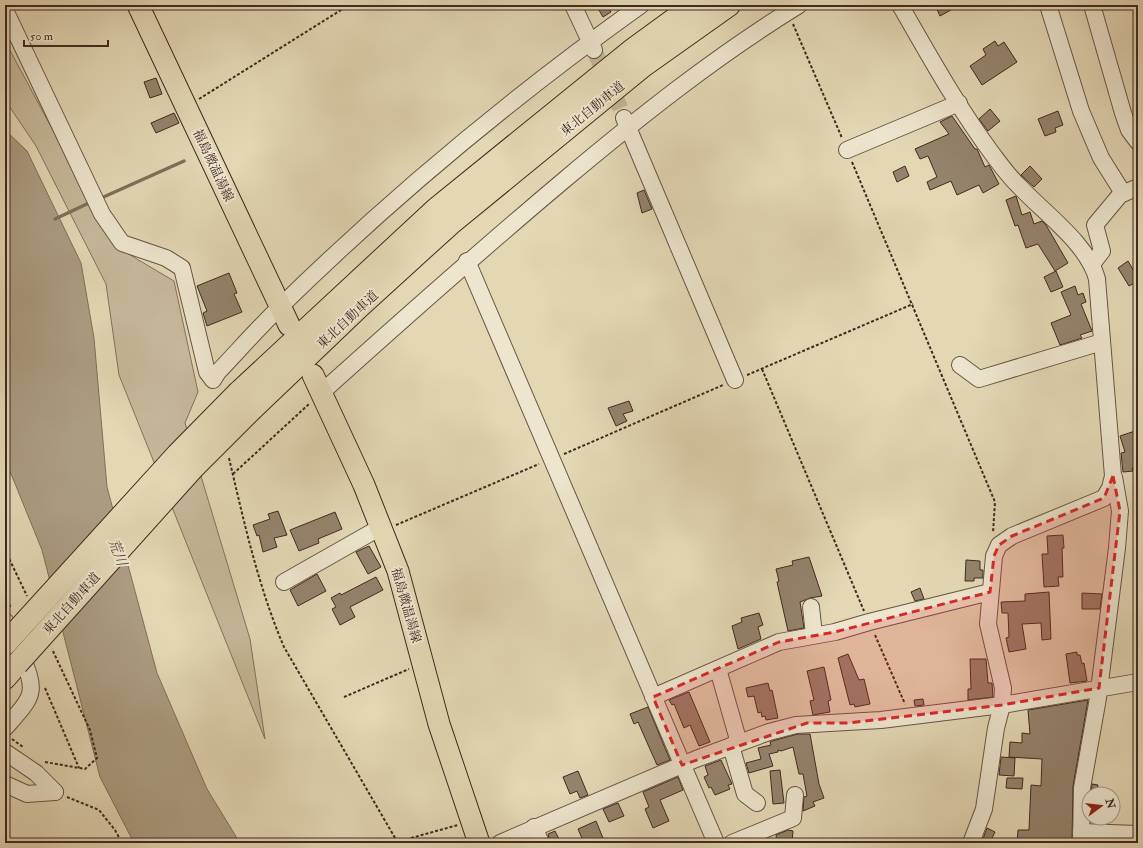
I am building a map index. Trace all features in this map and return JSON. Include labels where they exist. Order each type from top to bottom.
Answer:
[{"type":"highway","name":"東北自動車道","points":[[11,671],[193,468],[245,400],[436,209],[631,51],[694,5]]},
{"type":"highway","name":"東北自動車道","points":[[5,644],[177,456],[362,304],[450,224],[643,66],[729,5]]},
{"type":"main road","name":"福島微温湯線","points":[[138,5],[290,325]]},
{"type":"main road","name":"福島微温湯線","points":[[317,384],[364,485],[398,571],[439,724],[478,843]]},
{"type":"street","points":[[573,5],[592,46]]},
{"type":"street","points":[[5,10],[102,214],[122,243],[166,258],[182,268],[207,372],[213,380],[218,372],[280,306],[397,198],[540,80],[592,46],[641,5]]},
{"type":"street","points":[[900,5],[959,103],[991,152],[1019,187],[1071,239],[1092,264],[1097,279],[1113,476],[1120,511],[1099,688],[1082,788],[1081,837],[1138,834]]},
{"type":"street","points":[[1048,5],[1081,111],[1101,158],[1123,194]]},
{"type":"street","points":[[1092,5],[1123,113],[1129,130],[1138,142]]},
{"type":"street","points":[[317,384],[467,261],[626,122],[793,8]]},
{"type":"street","points":[[847,150],[959,103]]},
{"type":"street","points":[[626,122],[735,380]]},
{"type":"street","points":[[1092,264],[1102,251],[1095,225],[1120,195],[1138,187]]},
{"type":"street","points":[[467,261],[716,843]]},
{"type":"street","points":[[960,365],[979,379],[1102,342]]},
{"type":"street","points":[[971,843],[984,809],[996,728],[1002,705],[1003,688],[988,624],[994,556],[999,545],[1012,536],[1104,498],[1110,488],[1113,476]]},
{"type":"street","points":[[284,582],[381,529]]},
{"type":"street","points":[[653,697],[779,642],[835,632],[990,592]]},
{"type":"street","points":[[811,607],[814,635]]},
{"type":"street","points":[[5,622],[28,671],[32,686],[27,703],[7,739],[36,773],[55,792]]},
{"type":"street","points":[[718,669],[745,794],[757,803]]},
{"type":"street","points":[[500,843],[534,827],[682,765],[769,732],[807,723],[848,723],[1002,705],[1138,682]]},
{"type":"street","points":[[5,784],[27,794],[55,792]]},
{"type":"street","points":[[732,843],[793,818],[795,795]]},
{"type":"street","points":[[534,827],[541,843]]},
{"type":"path","points":[[186,107],[349,5]]},
{"type":"path","points":[[793,8],[847,150],[995,502],[992,543],[994,556]]},
{"type":"path","points":[[381,529],[552,459],[913,304]]},
{"type":"path","points":[[762,369],[869,622],[902,696],[909,716]]},
{"type":"path","points":[[233,474],[317,384]]},
{"type":"path","points":[[229,458],[244,524],[260,582],[274,624],[284,647],[398,843]]},
{"type":"path","points":[[5,550],[30,600]]},
{"type":"path","points":[[44,762],[85,769],[97,758],[90,730],[50,644]]},
{"type":"path","points":[[344,697],[423,663]]},
{"type":"path","points":[[7,739],[27,750]]},
{"type":"path","points":[[55,792],[99,810],[115,830],[122,843]]},
{"type":"path","points":[[411,838],[471,821]]},
{"type":"highlighted area","points":[[1113,476],[1120,511],[1099,688],[1002,705],[848,723],[807,723],[682,765],[653,697],[779,642],[835,632],[990,592],[994,556],[999,545],[1012,536],[1104,498]]},
{"type":"shaded area","points":[[5,41],[115,246],[174,281],[198,392],[185,423],[250,639],[265,739],[119,375],[106,284],[36,146],[5,100]]},
{"type":"water","name":"荒川","points":[[5,130],[27,151],[81,263],[94,338],[107,487],[157,673],[207,789],[240,843],[134,843],[100,777],[42,550],[5,459]]},
{"type":"building","points":[[596,5],[606,5],[611,12],[603,17]]},
{"type":"building","points":[[935,5],[960,5],[940,16]]},
{"type":"building","points":[[995,41],[998,46],[1004,42],[1017,62],[982,85],[970,66],[986,55],[983,49]]},
{"type":"building","points":[[156,78],[162,94],[150,98],[144,82]]},
{"type":"building","points":[[990,109],[1000,121],[988,131],[979,119]]},
{"type":"building","points":[[1058,111],[1063,125],[1055,128],[1056,132],[1045,136],[1038,119]]},
{"type":"building","points":[[174,113],[179,123],[156,133],[151,123]]},
{"type":"building","points":[[952,116],[975,149],[977,149],[985,167],[989,165],[999,184],[983,193],[979,185],[957,195],[951,181],[930,190],[927,182],[937,177],[928,156],[920,159],[915,149],[949,134],[940,122]]},
{"type":"building","points":[[905,166],[909,176],[897,182],[893,172]]},
{"type":"building","points":[[1030,166],[1042,179],[1034,187],[1021,175]]},
{"type":"building","points":[[644,190],[652,209],[642,213],[637,193]]},
{"type":"building","points":[[1016,196],[1022,215],[1030,212],[1034,224],[1042,221],[1046,225],[1068,263],[1055,271],[1038,244],[1026,248],[1018,225],[1015,226],[1006,200]]},
{"type":"building","points":[[1128,261],[1138,278],[1138,281],[1129,286],[1118,268]]},
{"type":"building","points":[[1056,271],[1063,287],[1051,292],[1044,277]]},
{"type":"building","points":[[229,273],[237,293],[234,294],[242,312],[207,326],[203,313],[207,311],[197,286]]},
{"type":"building","points":[[1075,286],[1078,295],[1083,293],[1086,302],[1081,304],[1092,331],[1080,335],[1082,338],[1060,345],[1051,323],[1071,315],[1061,292]]},
{"type":"building","points":[[629,401],[633,411],[623,414],[627,421],[616,426],[608,408]]},
{"type":"building","points":[[1138,430],[1138,467],[1132,468],[1133,471],[1123,472],[1121,453],[1125,452],[1120,436]]},
{"type":"building","points":[[278,511],[287,535],[274,538],[277,547],[263,552],[259,535],[257,536],[253,525],[270,519],[268,514]]},
{"type":"building","points":[[335,512],[342,529],[318,539],[319,543],[299,551],[290,530]]},
{"type":"building","points":[[1063,535],[1063,577],[1058,577],[1059,586],[1044,587],[1042,554],[1048,554],[1047,536]]},
{"type":"building","points":[[369,546],[381,567],[368,574],[356,552]]},
{"type":"building","points":[[809,557],[822,596],[810,598],[800,602],[804,628],[788,631],[777,582],[779,581],[776,569],[793,565],[792,561]]},
{"type":"building","points":[[966,560],[980,561],[980,570],[983,570],[983,578],[974,578],[974,581],[965,581]]},
{"type":"building","points":[[317,574],[326,591],[298,606],[290,590]]},
{"type":"building","points":[[376,577],[383,590],[350,607],[355,617],[340,625],[332,609],[336,607],[331,598],[340,593],[341,595]]},
{"type":"building","points":[[920,588],[924,599],[915,601],[911,592]]},
{"type":"building","points":[[1049,592],[1051,639],[1042,640],[1041,623],[1022,624],[1026,649],[1009,652],[1006,638],[1009,637],[1008,613],[1002,613],[1001,602],[1025,601],[1025,594]]},
{"type":"building","points":[[1082,593],[1102,594],[1100,609],[1082,609]]},
{"type":"building","points":[[759,613],[763,625],[758,627],[761,639],[738,649],[732,626],[742,622],[741,618]]},
{"type":"building","points":[[1077,652],[1077,655],[1080,655],[1082,664],[1084,663],[1087,681],[1070,683],[1066,654]]},
{"type":"building","points":[[848,654],[859,680],[864,679],[870,704],[855,707],[854,704],[850,705],[838,658]]},
{"type":"building","points":[[970,659],[986,659],[988,683],[992,683],[993,697],[968,700],[968,689],[971,689]]},
{"type":"building","points":[[824,667],[831,700],[828,701],[830,712],[813,715],[810,701],[814,700],[807,671]]},
{"type":"building","points":[[768,683],[770,691],[772,690],[778,718],[766,720],[765,716],[762,717],[761,712],[758,713],[754,696],[748,697],[746,688]]},
{"type":"building","points":[[689,692],[710,742],[699,746],[690,725],[684,728],[674,704],[672,705],[669,700]]},
{"type":"building","points":[[923,699],[924,705],[915,706],[914,700]]},
{"type":"building","points":[[1088,700],[1073,786],[1072,843],[1017,843],[1018,830],[1029,830],[1031,785],[1041,786],[1042,759],[1009,757],[1010,742],[1022,743],[1022,733],[1030,734],[1028,710]]},
{"type":"building","points":[[648,707],[670,760],[657,765],[638,722],[634,724],[630,714]]},
{"type":"building","points":[[798,734],[810,734],[819,784],[824,798],[813,802],[815,806],[803,811],[804,797],[807,796],[803,774],[799,774],[793,747],[781,751],[778,750],[778,752],[769,754],[773,766],[749,773],[746,763],[761,759],[758,748],[771,745],[770,742],[772,741]]},
{"type":"building","points":[[1001,757],[1015,758],[1014,776],[999,775]]},
{"type":"building","points":[[721,760],[732,784],[728,785],[730,789],[715,795],[711,787],[709,788],[704,777],[708,775],[705,766]]},
{"type":"building","points":[[780,770],[784,803],[773,804],[770,771]]},
{"type":"building","points":[[578,771],[588,795],[580,798],[577,791],[570,794],[563,777]]},
{"type":"building","points":[[678,777],[683,790],[660,800],[669,821],[653,828],[645,809],[649,807],[643,792]]},
{"type":"building","points":[[1007,778],[1023,778],[1022,789],[1006,788]]},
{"type":"building","points":[[618,803],[624,816],[609,822],[603,809]]},
{"type":"building","points":[[596,821],[605,843],[584,843],[578,829]]},
{"type":"building","points":[[987,828],[995,832],[990,842],[983,839]]},
{"type":"building","points":[[788,830],[793,831],[792,843],[777,843],[776,835]]},
{"type":"building","points":[[555,831],[561,843],[550,843],[548,834]]},
{"type":"waterway","points":[[99,199],[184,161]]},
{"type":"waterway","points":[[55,219],[91,202]]},
{"type":"tunnel","points":[[594,50],[624,116]]}]
